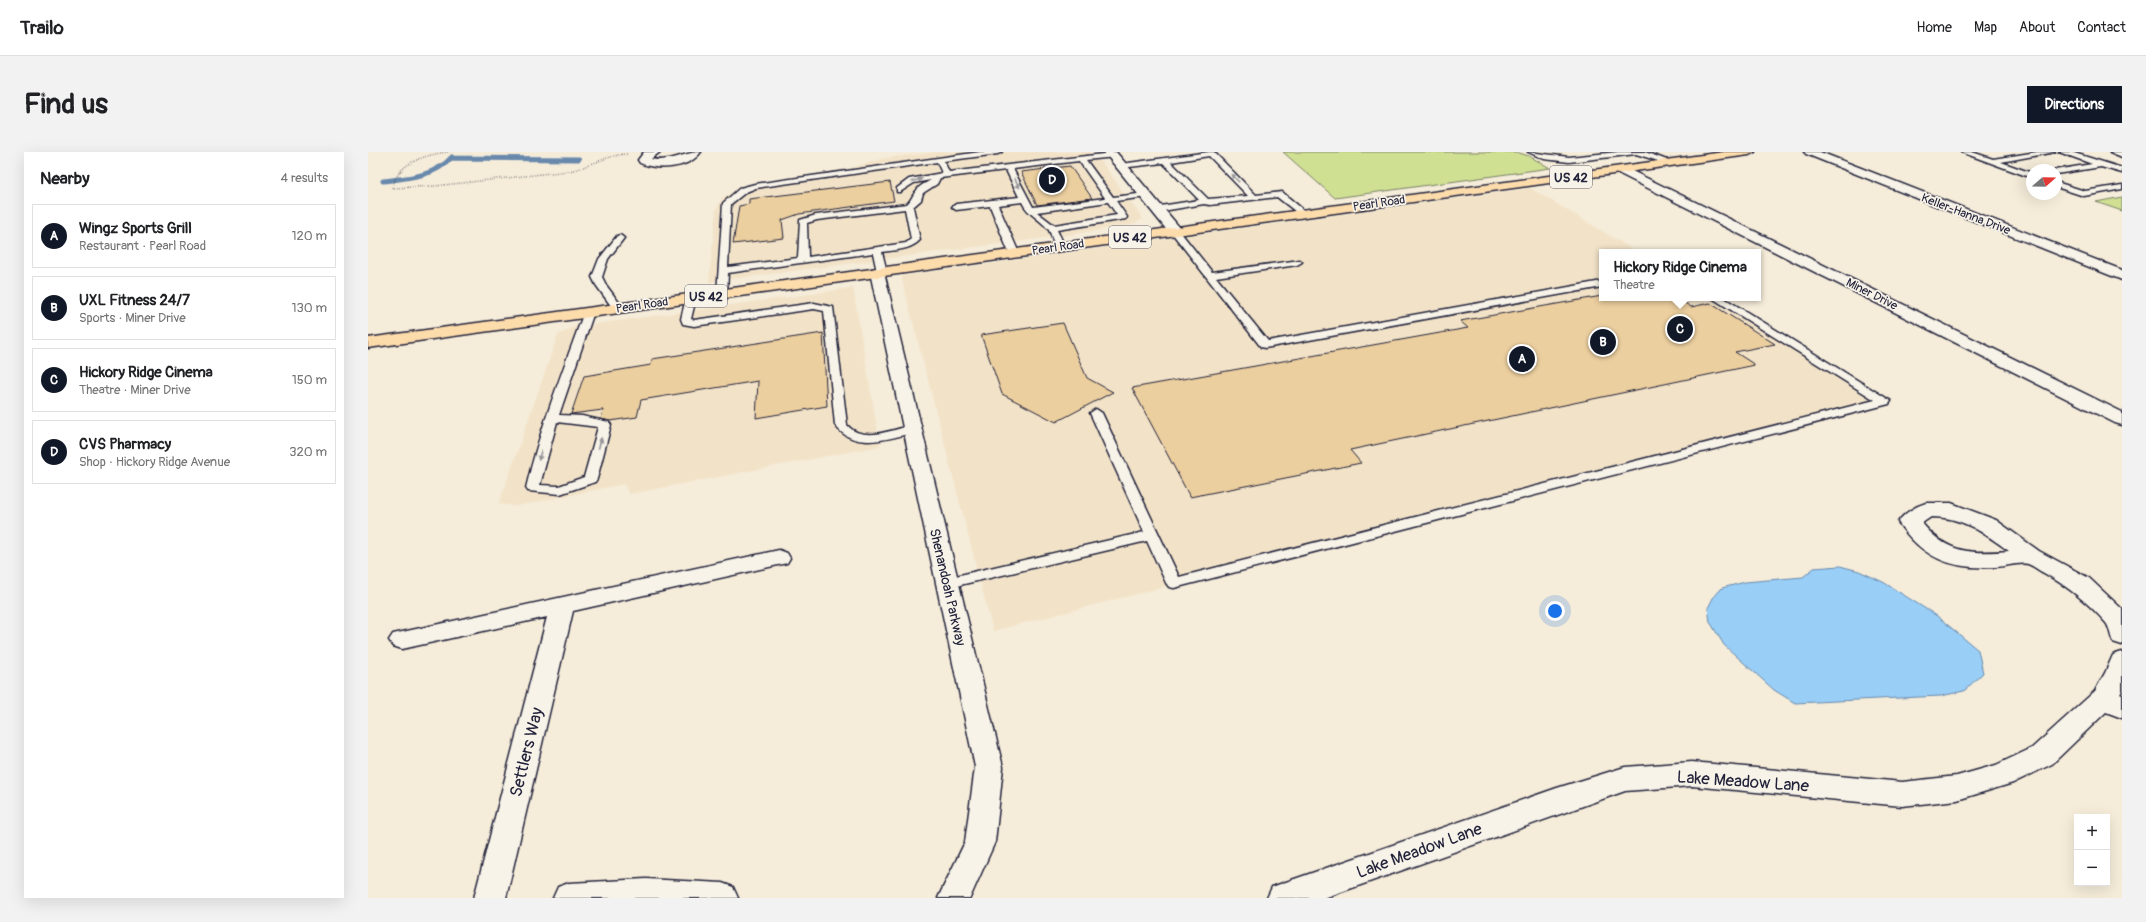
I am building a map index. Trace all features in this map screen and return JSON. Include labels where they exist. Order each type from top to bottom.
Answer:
[{"type":"main road","name":"Pearl Road","points":[[368,343],[722,294],[879,265],[1014,253],[1749,152]]},
{"type":"street","points":[[652,153],[644,160],[659,163],[682,160],[695,153],[709,152]]},
{"type":"street","name":"Keller-Hanna Drive","points":[[1810,152],[2122,275]]},
{"type":"street","points":[[1111,153],[1174,231]]},
{"type":"street","name":"Miner Drive","points":[[1622,170],[2122,419]]},
{"type":"street","name":"Shenandoah Parkway","points":[[879,265],[912,429],[989,767],[980,842],[954,898]]},
{"type":"street","points":[[2031,556],[2081,584],[2119,621],[2122,636]]},
{"type":"street","points":[[402,640],[779,558]]},
{"type":"street","name":"Settlers Way","points":[[490,898],[562,605]]},
{"type":"street","name":"Lake Meadow Lane","points":[[1283,898],[1557,800],[1626,779],[1692,774],[1902,794],[1957,788],[2003,775],[2042,756],[2113,703],[2122,662]]},
{"type":"street","points":[[569,898],[646,894],[722,898]]},
{"type":"lane","points":[[722,294],[727,203],[743,190],[762,184],[998,152]]},
{"type":"lane","points":[[1532,152],[1542,157],[1564,161],[1634,152]]},
{"type":"lane","points":[[1638,152],[1671,163]]},
{"type":"lane","points":[[1965,152],[2026,174]]},
{"type":"lane","points":[[1993,162],[2051,152]]},
{"type":"lane","points":[[2063,152],[2093,156],[2122,166]]},
{"type":"lane","points":[[2114,152],[2122,155]]},
{"type":"lane","points":[[723,271],[803,260],[879,265],[916,240],[910,204],[901,194],[912,181],[936,178],[946,175],[1081,159],[1111,153]]},
{"type":"lane","points":[[1122,166],[1211,154],[1254,197]]},
{"type":"lane","points":[[2081,155],[2122,171]]},
{"type":"lane","points":[[940,159],[946,175]]},
{"type":"lane","points":[[1052,228],[1123,217],[1081,159]]},
{"type":"lane","points":[[1165,161],[1205,201],[1210,203],[1278,194],[1303,213]]},
{"type":"lane","points":[[2062,171],[2102,164]]},
{"type":"lane","points":[[1008,167],[1030,210],[1052,228],[1060,247]]},
{"type":"lane","points":[[803,260],[803,222],[816,218],[910,204],[918,198],[919,192],[924,187],[934,182],[936,178]]},
{"type":"lane","points":[[2062,186],[2084,194],[2122,187]]},
{"type":"lane","points":[[1030,210],[1146,195]]},
{"type":"lane","points":[[956,207],[1025,199]]},
{"type":"lane","points":[[1157,209],[1205,201]]},
{"type":"lane","points":[[993,203],[1014,253]]},
{"type":"lane","points":[[1174,231],[1265,345],[1599,285]]},
{"type":"lane","points":[[618,308],[599,282],[597,273],[599,267],[620,238]]},
{"type":"lane","points":[[1210,276],[1297,262]]},
{"type":"lane","points":[[691,298],[686,319],[687,322],[694,323],[823,306],[828,309],[841,425],[845,432],[852,436],[868,437],[912,429]]},
{"type":"lane","points":[[1096,413],[1174,583],[1885,401],[1721,301]]},
{"type":"lane","points":[[552,418],[582,420],[605,425],[590,479],[560,490],[533,488],[540,454],[552,418],[589,312]]},
{"type":"lane","points":[[947,583],[1152,535]]},
{"type":"path","points":[[448,152],[420,158],[395,177],[393,188],[427,188],[507,177],[559,173],[594,165],[620,153],[652,153]]},
{"type":"shaded area","points":[[938,152],[1090,152],[1103,164],[1143,219],[1131,225],[1075,234],[709,282],[716,210],[723,197],[751,185],[847,169],[886,158]]},
{"type":"shaded area","points":[[1530,188],[1632,249],[1599,249],[1599,301],[1719,301],[1885,401],[993,631],[901,276]]},
{"type":"shaded area","points":[[853,288],[880,446],[629,494],[624,484],[516,506],[499,504],[558,335],[574,327]]},
{"type":"green space","points":[[1283,152],[1516,152],[1529,156],[1550,168],[1335,198]]},
{"type":"green space","points":[[2122,197],[2122,211],[2096,202]]},
{"type":"water","points":[[1840,566],[1859,571],[1883,582],[1937,616],[1978,650],[1983,673],[1964,691],[1941,696],[1795,703],[1774,690],[1724,645],[1710,622],[1708,608],[1713,598],[1722,588],[1745,582],[1803,577],[1814,568]]},
{"type":"building","points":[[1070,166],[1092,198],[1037,205],[1021,172]]},
{"type":"building","points":[[890,182],[894,201],[799,214],[782,220],[784,238],[733,244],[739,206],[749,204],[749,199]]},
{"type":"building","points":[[1599,297],[1599,301],[1682,301],[1691,307],[1710,303],[1775,344],[1735,352],[1755,365],[1350,450],[1361,463],[1190,497],[1132,388],[1468,328],[1460,321]]},
{"type":"building","points":[[1063,323],[1087,378],[1113,392],[1056,422],[1002,394],[981,335]]},
{"type":"building","points":[[823,333],[827,406],[756,418],[758,381],[641,400],[637,417],[610,421],[601,419],[603,410],[571,414],[584,376],[651,365],[652,359]]},
{"type":"waterway","points":[[383,181],[429,173],[445,164],[451,158]]},
{"type":"waterway","points":[[451,158],[579,159]]},
{"type":"place","name":"CVS Pharmacy","points":[[1052,180]]},
{"type":"place","name":"Hickory Ridge Cinema","points":[[1680,329]]},
{"type":"place","name":"UXL Fitness 24/7","points":[[1603,342]]},
{"type":"place","name":"Wingz Sports Grill","points":[[1522,359]]}]
